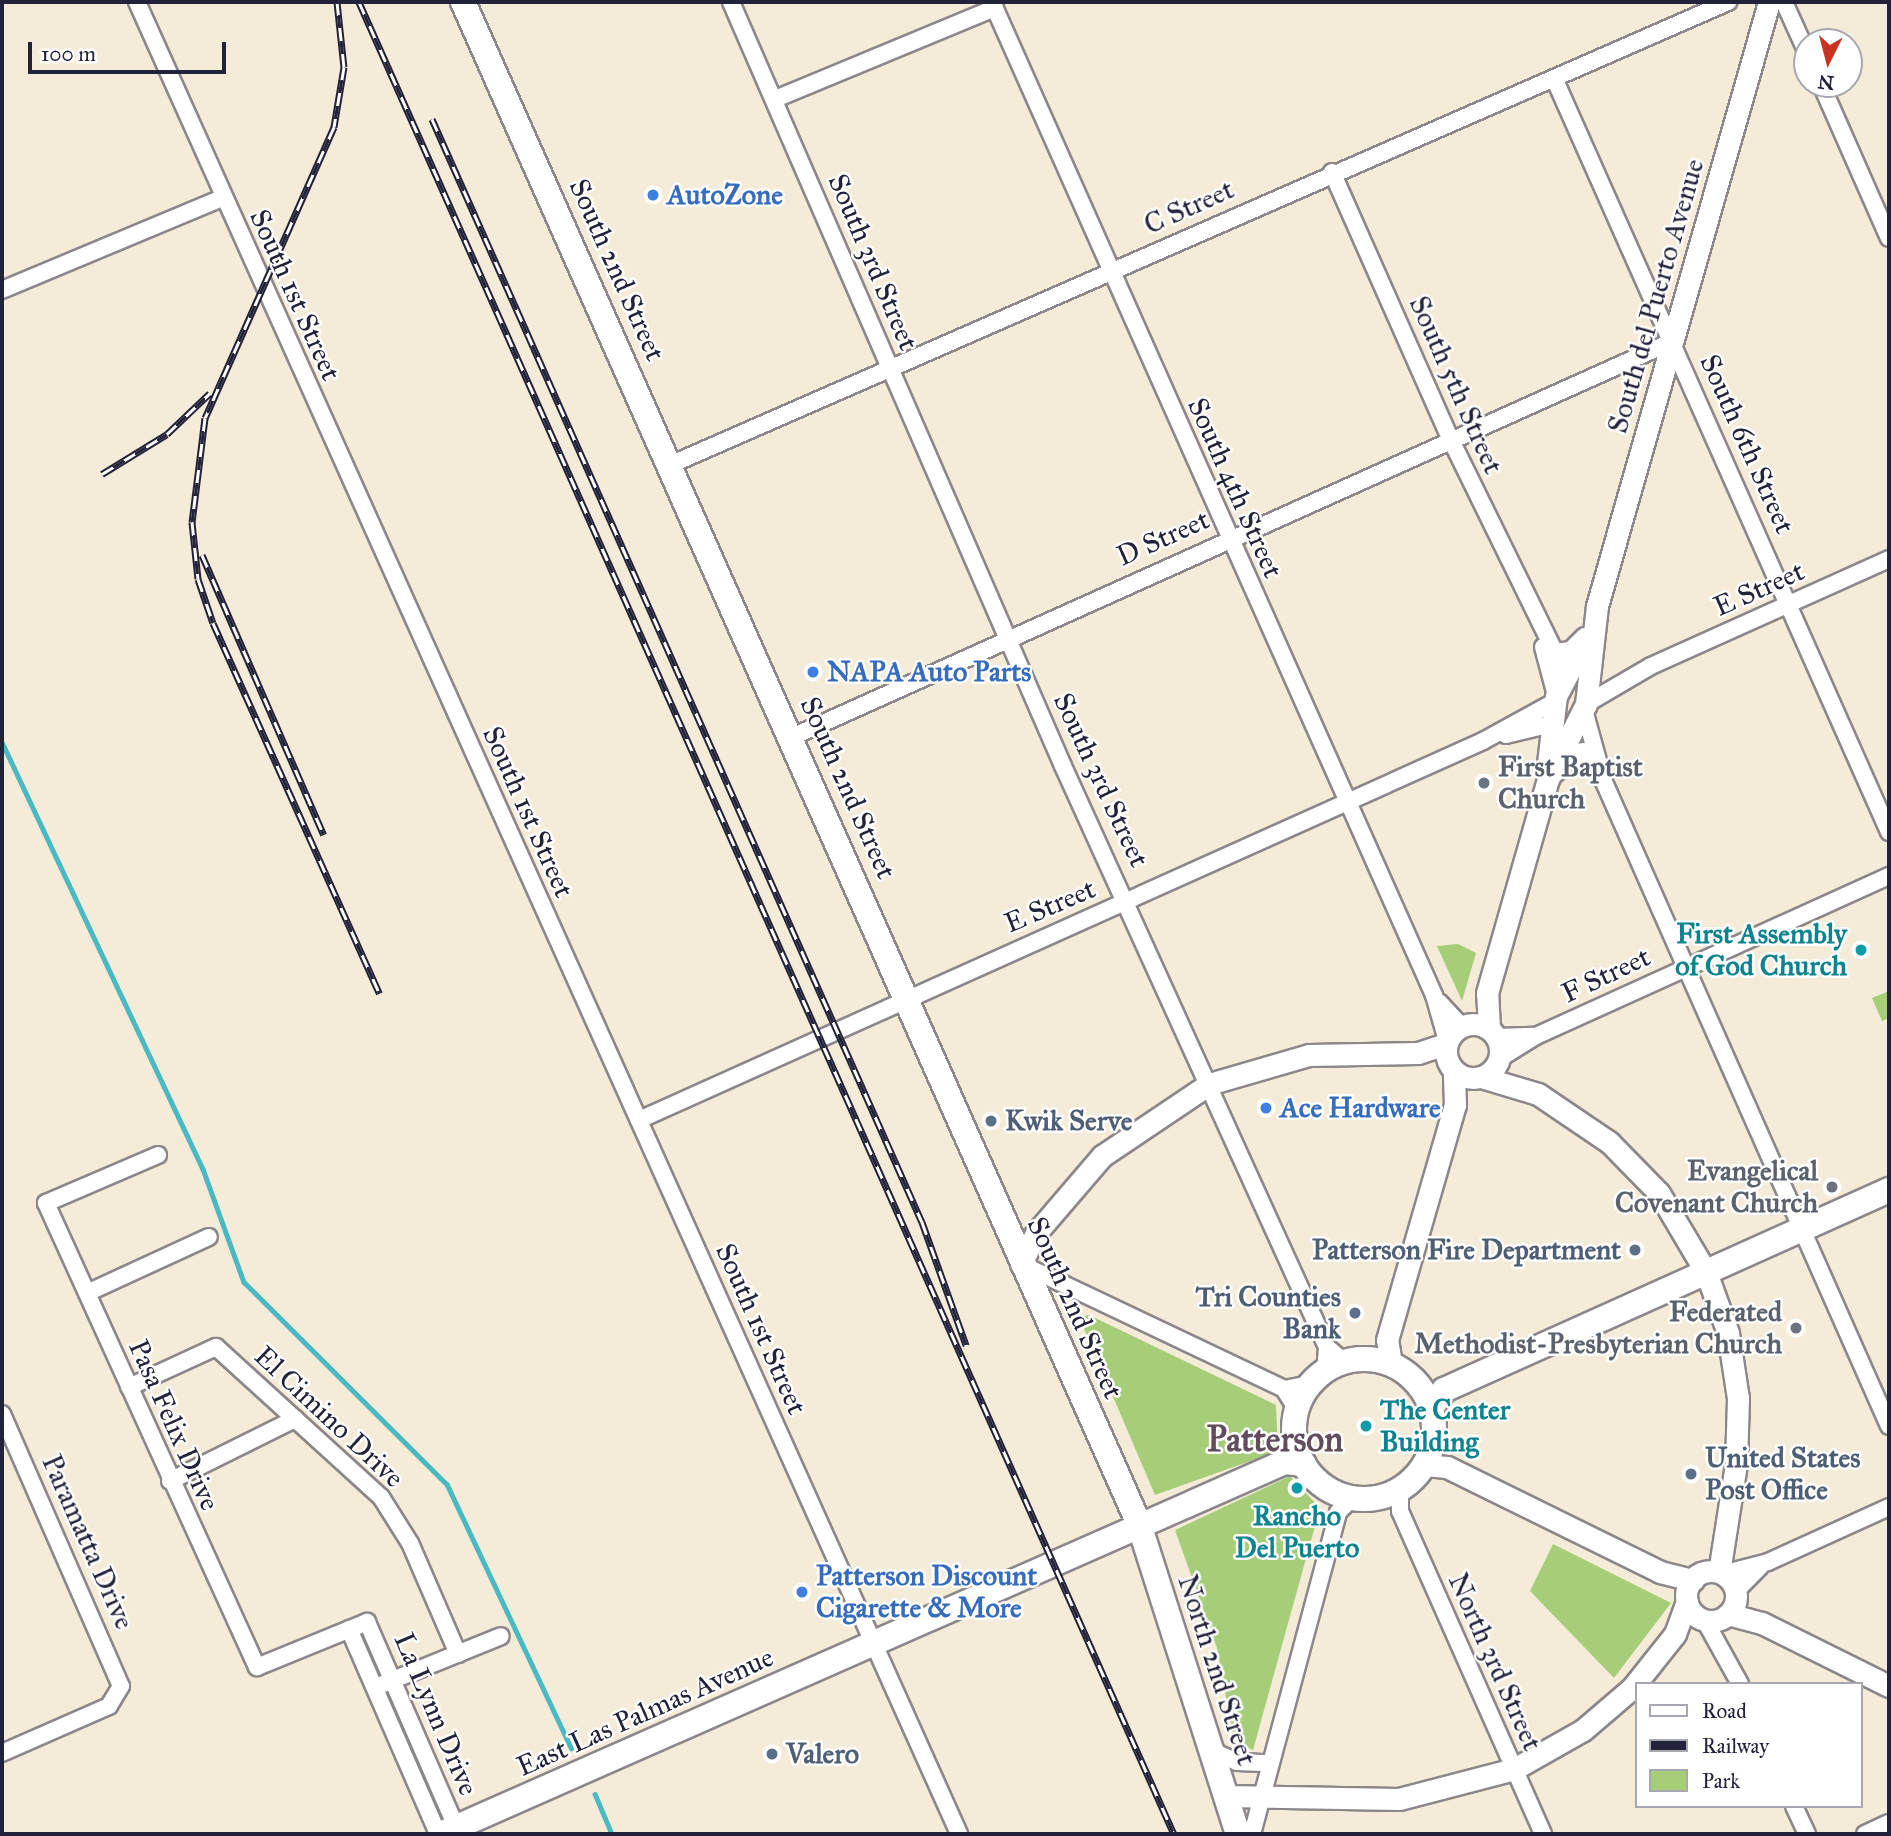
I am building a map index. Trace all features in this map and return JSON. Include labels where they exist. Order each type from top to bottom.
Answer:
[{"type":"main road","name":"South 2nd Street","points":[[463,2],[672,464],[908,996],[1021,1264],[1139,1524]]},
{"type":"main road","points":[[1432,1395],[1889,1190]]},
{"type":"main road","points":[[1380,1362],[1432,1395],[1434,1460],[1394,1498],[1342,1500],[1295,1456],[1290,1399],[1326,1366],[1380,1362]]},
{"type":"main road","name":"East Las Palmas Avenue","points":[[458,1830],[1295,1456]]},
{"type":"main road","name":"North 2nd Street","points":[[1139,1524],[1238,1834]]},
{"type":"street","name":"South 1st Street","points":[[137,2],[222,198],[959,1834]]},
{"type":"street","name":"South 3rd Street","points":[[731,2],[1006,636],[1209,1083],[1326,1366]]},
{"type":"street","name":"C Street","points":[[672,464],[1332,172],[1728,2]]},
{"type":"street","name":"South del Puerto Avenue","points":[[1467,1049],[1487,993],[1546,786],[1560,729],[1555,699],[1578,678],[1769,2]]},
{"type":"street","points":[[1784,2],[1796,28]]},
{"type":"street","points":[[775,99],[994,5]]},
{"type":"street","name":"South 4th Street","points":[[994,5],[1346,802],[1434,995],[1467,1049]]},
{"type":"street","name":"South 6th Street","points":[[1553,78],[1673,341],[1889,832]]},
{"type":"street","points":[[1827,98],[1889,238]]},
{"type":"street","name":"South 5th Street","points":[[1332,172],[1450,438],[1534,618],[1554,654],[1578,678]]},
{"type":"street","points":[[2,290],[222,198]]},
{"type":"street","name":"D Street","points":[[792,737],[1006,636],[1673,341]]},
{"type":"street","name":"E Street","points":[[1585,707],[1651,666],[1889,559]]},
{"type":"street","name":"South del Puerto Avenue","points":[[1560,729],[1585,707],[1578,678],[1597,606]]},
{"type":"street","name":"South 5th Street","points":[[1534,618],[1555,699]]},
{"type":"street","points":[[1554,654],[1571,652],[1587,636]]},
{"type":"street","name":"E Street","points":[[1578,678],[1651,666]]},
{"type":"street","name":"E Street","points":[[639,1121],[908,996],[1128,901],[1483,741],[1555,699]]},
{"type":"street","points":[[1585,707],[1604,782],[1889,1426]]},
{"type":"street","points":[[1560,729],[1583,753],[1604,782]]},
{"type":"street","name":"E Street","points":[[1483,741],[1560,729]]},
{"type":"street","points":[[1546,786],[1567,756],[1583,753]]},
{"type":"street","name":"F Street","points":[[1499,1060],[1536,1036],[1889,876]]},
{"type":"street","name":"F Street","points":[[1467,1049],[1536,1036]]},
{"type":"street","points":[[1467,1049],[1527,1089],[1583,1121],[1633,1164],[1678,1220],[1706,1272],[1728,1333],[1738,1398],[1735,1477],[1721,1539],[1721,1573],[1762,1623]]},
{"type":"street","points":[[1380,1362],[1455,1105],[1467,1049]]},
{"type":"street","points":[[1290,1399],[1021,1264],[1036,1233],[1102,1156],[1209,1083],[1309,1055],[1467,1049],[1499,1060],[1527,1089]]},
{"type":"street","name":"Pasa Felix Drive","points":[[158,1155],[46,1203],[170,1481],[257,1667],[349,1629]]},
{"type":"street","points":[[87,1293],[209,1237]]},
{"type":"street","name":"El Cimino Drive","points":[[129,1387],[216,1348],[381,1497],[410,1543],[458,1654]]},
{"type":"street","name":"Paramatta Drive","points":[[2,1414],[120,1678],[119,1694],[109,1706],[2,1753]]},
{"type":"street","points":[[170,1481],[295,1419]]},
{"type":"street","points":[[1434,1460],[1691,1588],[1702,1618],[1728,1656],[1739,1682]]},
{"type":"street","name":"North 3rd Street","points":[[1394,1498],[1543,1834]]},
{"type":"street","points":[[1252,1834],[1342,1500]]},
{"type":"street","points":[[1691,1588],[1721,1573],[1768,1562],[1889,1507]]},
{"type":"street","points":[[1675,1634],[1691,1588],[1721,1539]]},
{"type":"street","points":[[1728,1656],[1727,1615],[1736,1592],[1768,1562]]},
{"type":"street","points":[[1226,1796],[1262,1792],[1399,1799],[1514,1769],[1604,1714],[1675,1634],[1702,1618],[1727,1615],[1762,1623],[1889,1686]]},
{"type":"street","name":"La Lynn Drive","points":[[367,1622],[458,1830],[374,1688],[349,1629],[367,1622]]},
{"type":"street","points":[[374,1688],[501,1636]]},
{"type":"street","points":[[1213,1751],[1237,1762],[1270,1763]]},
{"type":"street","points":[[1795,1808],[1807,1834]]},
{"type":"street","points":[[1865,1834],[1889,1823]]},
{"type":"green space","points":[[1458,944],[1476,953],[1462,1001],[1437,946]]},
{"type":"green space","points":[[1889,991],[1889,1018],[1882,1021],[1872,998]]},
{"type":"green space","points":[[1089,1315],[1276,1405],[1278,1451],[1155,1495],[1079,1317]]},
{"type":"green space","points":[[1290,1476],[1320,1508],[1253,1750],[1234,1741],[1217,1648],[1175,1530]]},
{"type":"green space","points":[[1553,1544],[1671,1603],[1614,1678],[1530,1591]]},
{"type":"waterway","points":[[2,742],[203,1169],[244,1282],[447,1484],[571,1748]]},
{"type":"waterway","points":[[595,1794],[612,1834]]},
{"type":"railway","points":[[337,2],[344,67],[334,127],[205,418],[192,522],[198,579],[213,623],[379,993]]},
{"type":"railway","points":[[359,2],[1174,1834]]},
{"type":"railway","points":[[432,119],[922,1222],[966,1345]]},
{"type":"railway","points":[[102,474],[167,434],[210,393]]},
{"type":"railway","points":[[202,555],[324,835]]},
{"type":"place","name":"AutoZone","points":[[653,195]]},
{"type":"place","name":"NAPA Auto Parts","points":[[813,672]]},
{"type":"place","name":"First Baptist Church","points":[[1484,783]]},
{"type":"place","name":"First Assembly of God Church","points":[[1861,950]]},
{"type":"place","name":"Ace Hardware","points":[[1266,1108]]},
{"type":"place","name":"Kwik Serve","points":[[991,1121]]},
{"type":"place","name":"Evangelical Covenant Church","points":[[1832,1187]]},
{"type":"place","name":"Patterson Fire Department","points":[[1635,1250]]},
{"type":"place","name":"Tri Counties Bank","points":[[1355,1313]]},
{"type":"place","name":"Federated Methodist-Presbyterian Church","points":[[1796,1328]]},
{"type":"place","name":"The Center Building","points":[[1366,1426]]},
{"type":"place","name":"United States Post Office","points":[[1691,1474]]},
{"type":"place","name":"Rancho Del Puerto","points":[[1297,1488]]},
{"type":"place","name":"Patterson Discount Cigarette & More","points":[[802,1592]]},
{"type":"place","name":"Valero","points":[[772,1754]]},
{"type":"district","name":"Patterson","points":[[1275,1440]]}]
